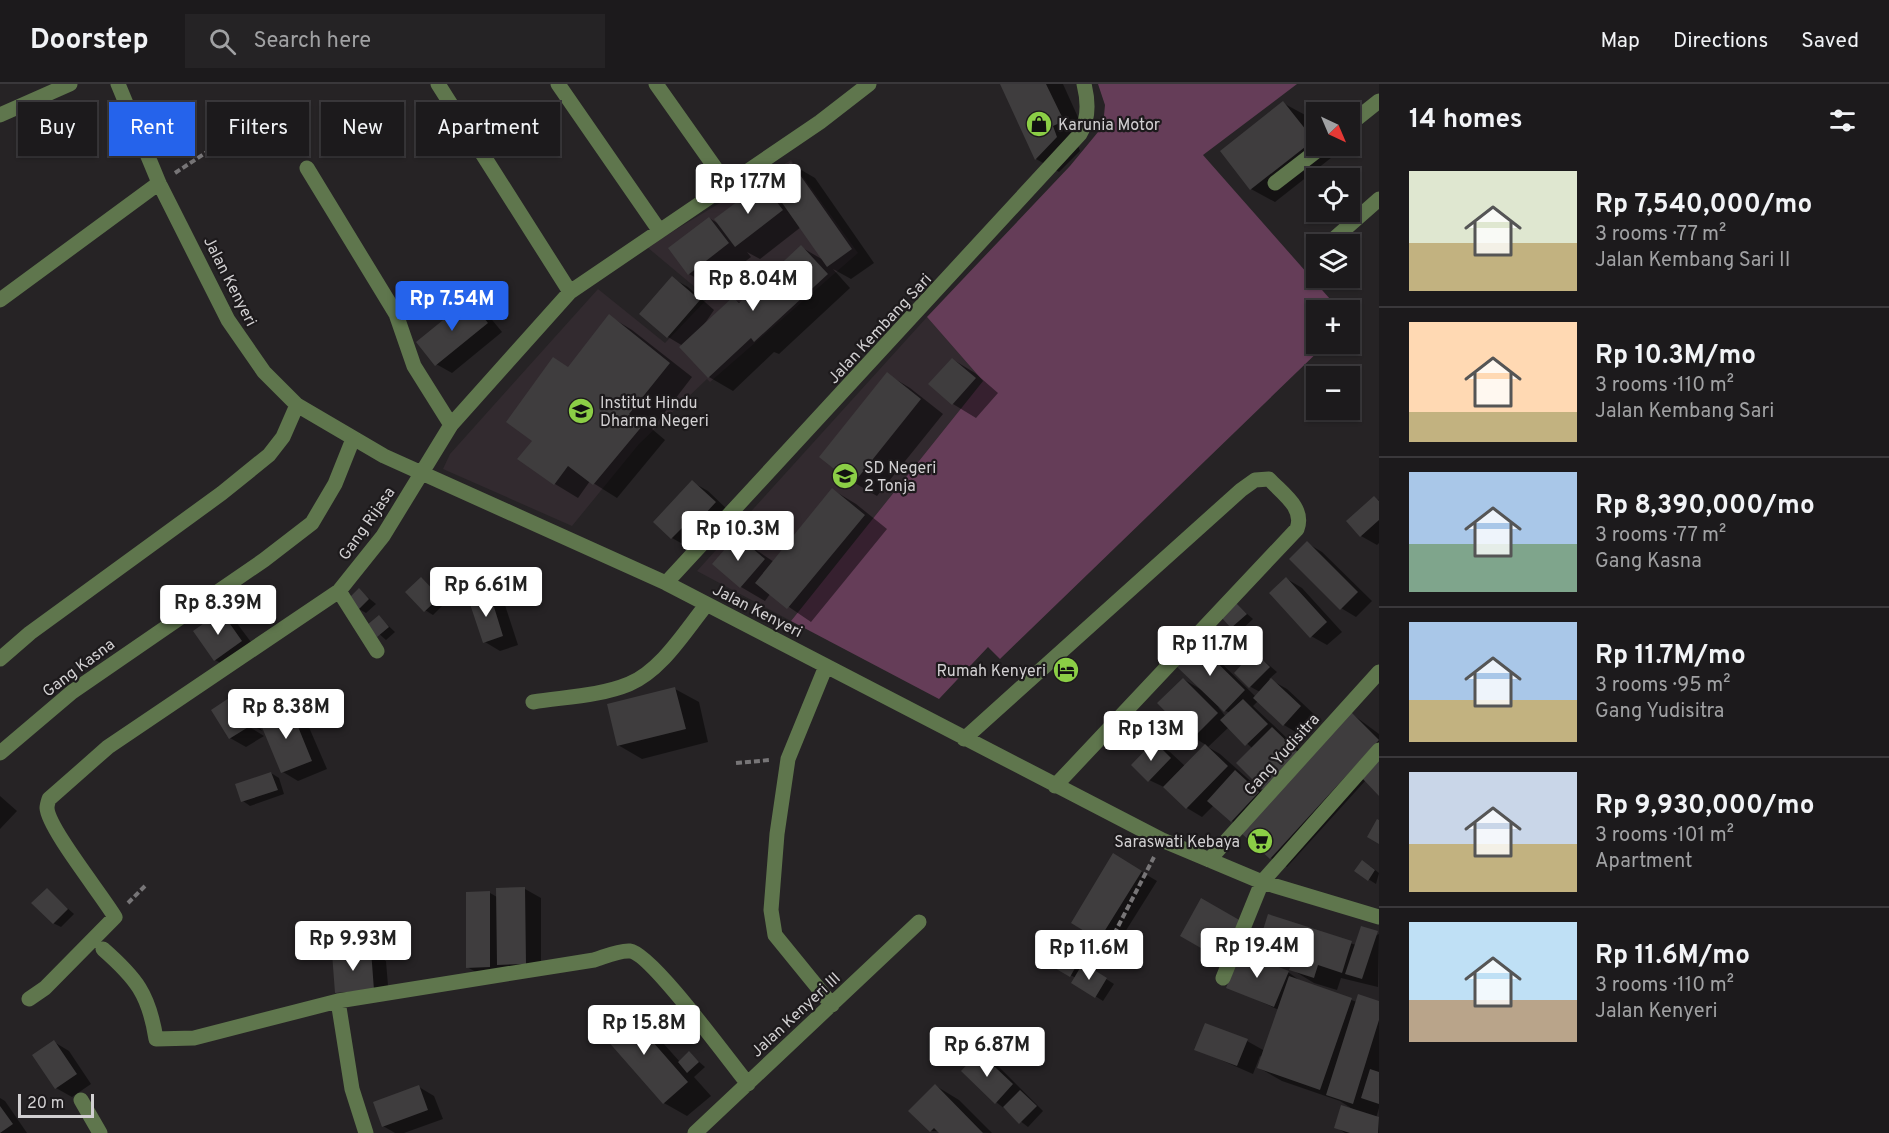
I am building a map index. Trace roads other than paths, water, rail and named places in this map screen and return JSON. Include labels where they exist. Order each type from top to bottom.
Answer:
[{"type":"street","points":[[0,115],[70,84]]},
{"type":"street","name":"Jalan Kenyeri","points":[[118,84],[159,183],[228,320],[264,372],[297,405],[353,439],[421,473],[666,583],[1162,840],[1262,882],[1379,917]]},
{"type":"street","points":[[438,84],[570,292]]},
{"type":"street","points":[[558,84],[659,230]]},
{"type":"street","points":[[656,84],[726,183]]},
{"type":"street","name":"Gang Rijasa","points":[[29,999],[45,988],[115,916],[53,823],[46,807],[49,799],[108,747],[339,591],[383,536],[451,425],[570,292],[726,183],[820,122],[869,84]]},
{"type":"street","name":"Jalan Kembang Sari","points":[[666,583],[1080,134],[1086,116],[1087,97],[1083,84]]},
{"type":"street","points":[[1360,116],[1379,101]]},
{"type":"street","points":[[1275,183],[1310,156]]},
{"type":"street","points":[[307,168],[396,314],[414,366],[451,425]]},
{"type":"street","points":[[0,300],[159,183]]},
{"type":"street","points":[[1339,234],[1379,199]]},
{"type":"street","points":[[0,659],[30,633],[194,514],[269,455],[283,437],[297,405]]},
{"type":"street","name":"Gang Kasna","points":[[0,753],[72,692],[281,548],[312,523],[335,484],[353,439]]},
{"type":"street","points":[[964,739],[1241,490],[1255,480],[1269,479],[1299,511],[1301,518],[1297,530],[1055,786]]},
{"type":"street","points":[[339,591],[376,651]]},
{"type":"street","points":[[533,702],[597,692],[630,684],[663,658],[707,604]]},
{"type":"street","points":[[826,666],[789,759],[777,834],[771,910],[775,935],[832,1005]]},
{"type":"street","name":"Gang Yudisitra","points":[[1209,860],[1379,672]]},
{"type":"street","points":[[1223,978],[1262,882],[1379,750]]},
{"type":"street","name":"Jalan Kenyeri III","points":[[696,1133],[920,922]]},
{"type":"street","points":[[103,949],[139,984],[152,1010],[156,1039],[194,1038],[338,1000],[594,960],[629,951],[641,955],[660,974],[748,1084]]},
{"type":"street","points":[[338,1000],[352,1089],[366,1133]]},
{"type":"street","points":[[81,1100],[100,1133]]},
{"type":"place","name":"Karunia Motor","points":[[1039,124]]},
{"type":"place","name":"Institut Hindu Dharma Negeri","points":[[581,411]]},
{"type":"place","name":"SD Negeri 2 Tonja","points":[[845,476]]},
{"type":"place","name":"Rumah Kenyeri","points":[[1066,670]]},
{"type":"place","name":"Saraswati Kebaya","points":[[1260,841]]}]
